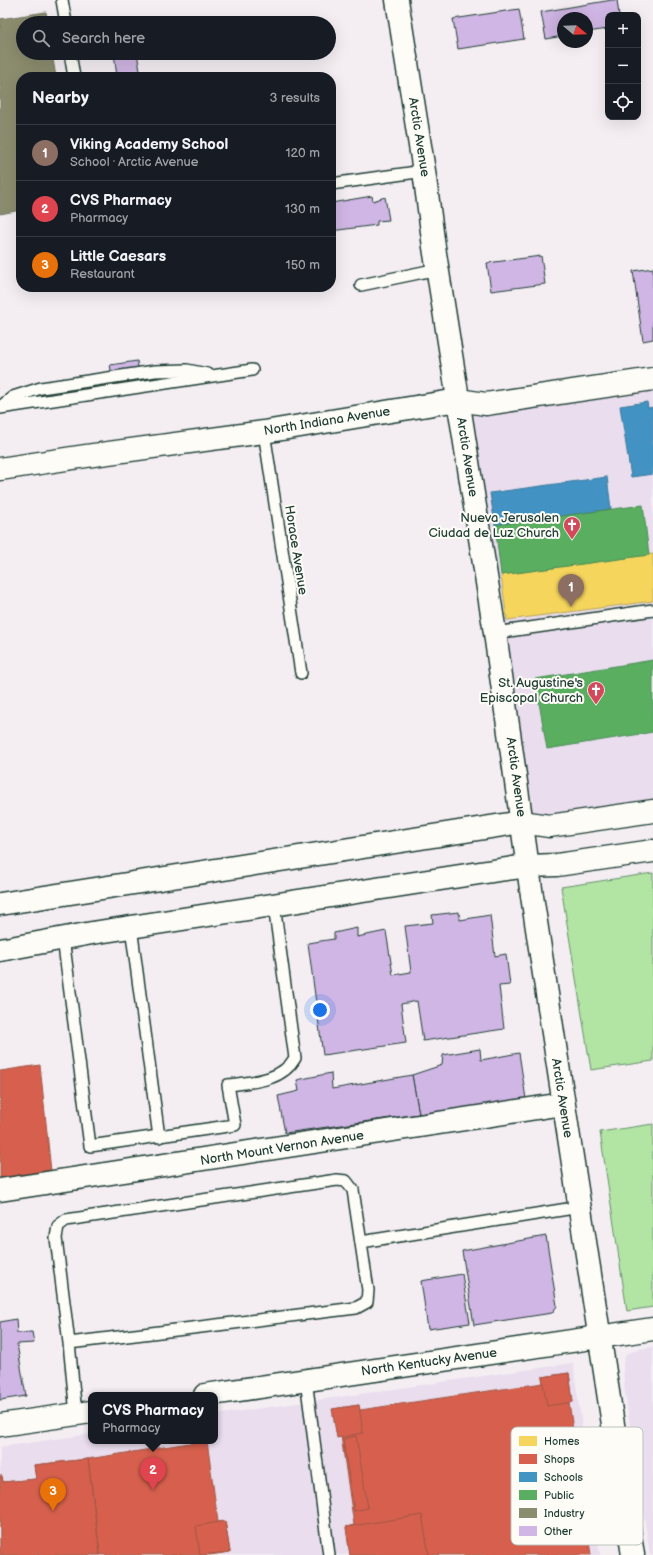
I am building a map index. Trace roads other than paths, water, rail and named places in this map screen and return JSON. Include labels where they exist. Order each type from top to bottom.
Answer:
[{"type":"street","name":"Arctic Avenue","points":[[397,0],[495,633],[563,1104],[614,1427]]},
{"type":"street","name":"North Indiana Avenue","points":[[0,469],[264,432],[458,400],[486,404],[653,379]]},
{"type":"street","points":[[0,904],[522,822],[549,826],[653,811]]},
{"type":"street","points":[[0,950],[131,927],[528,866],[557,866],[653,851]]},
{"type":"street","name":"North Mount Vernon Avenue","points":[[0,1190],[563,1104]]},
{"type":"street","name":"North Kentucky Avenue","points":[[218,1393],[653,1329]]},
{"type":"street","points":[[0,1425],[84,1413]]},
{"type":"street","name":"Arctic Avenue","points":[[631,1545],[633,1555]]},
{"type":"lane","points":[[62,0],[65,16]]},
{"type":"lane","points":[[71,60],[73,72]]},
{"type":"lane","points":[[336,183],[424,171]]},
{"type":"lane","points":[[361,285],[438,269]]},
{"type":"lane","points":[[0,407],[252,370]]},
{"type":"lane","name":"Horace Avenue","points":[[264,432],[301,673]]},
{"type":"lane","points":[[495,633],[653,610]]},
{"type":"lane","points":[[63,938],[90,1146],[159,1137],[235,1125],[228,1085],[274,1077],[290,1067],[295,1058],[274,905]]},
{"type":"lane","points":[[131,927],[159,1137]]},
{"type":"lane","points":[[69,1343],[356,1308],[367,1302],[368,1290],[353,1190],[346,1181],[337,1180],[66,1220],[58,1226],[56,1238],[69,1343],[84,1413]]},
{"type":"lane","points":[[361,1242],[580,1208]]},
{"type":"lane","points":[[306,1380],[328,1555]]},
{"type":"place","name":"Nueva Jerusalen Ciudad de Luz Church","points":[[572,540]]},
{"type":"place","name":"Viking Academy School","points":[[571,607]]},
{"type":"place","name":"St. Augustine's Episcopal Church","points":[[596,705]]},
{"type":"place","name":"CVS Pharmacy","points":[[153,1490]]},
{"type":"place","name":"Little Caesars","points":[[53,1511]]}]
